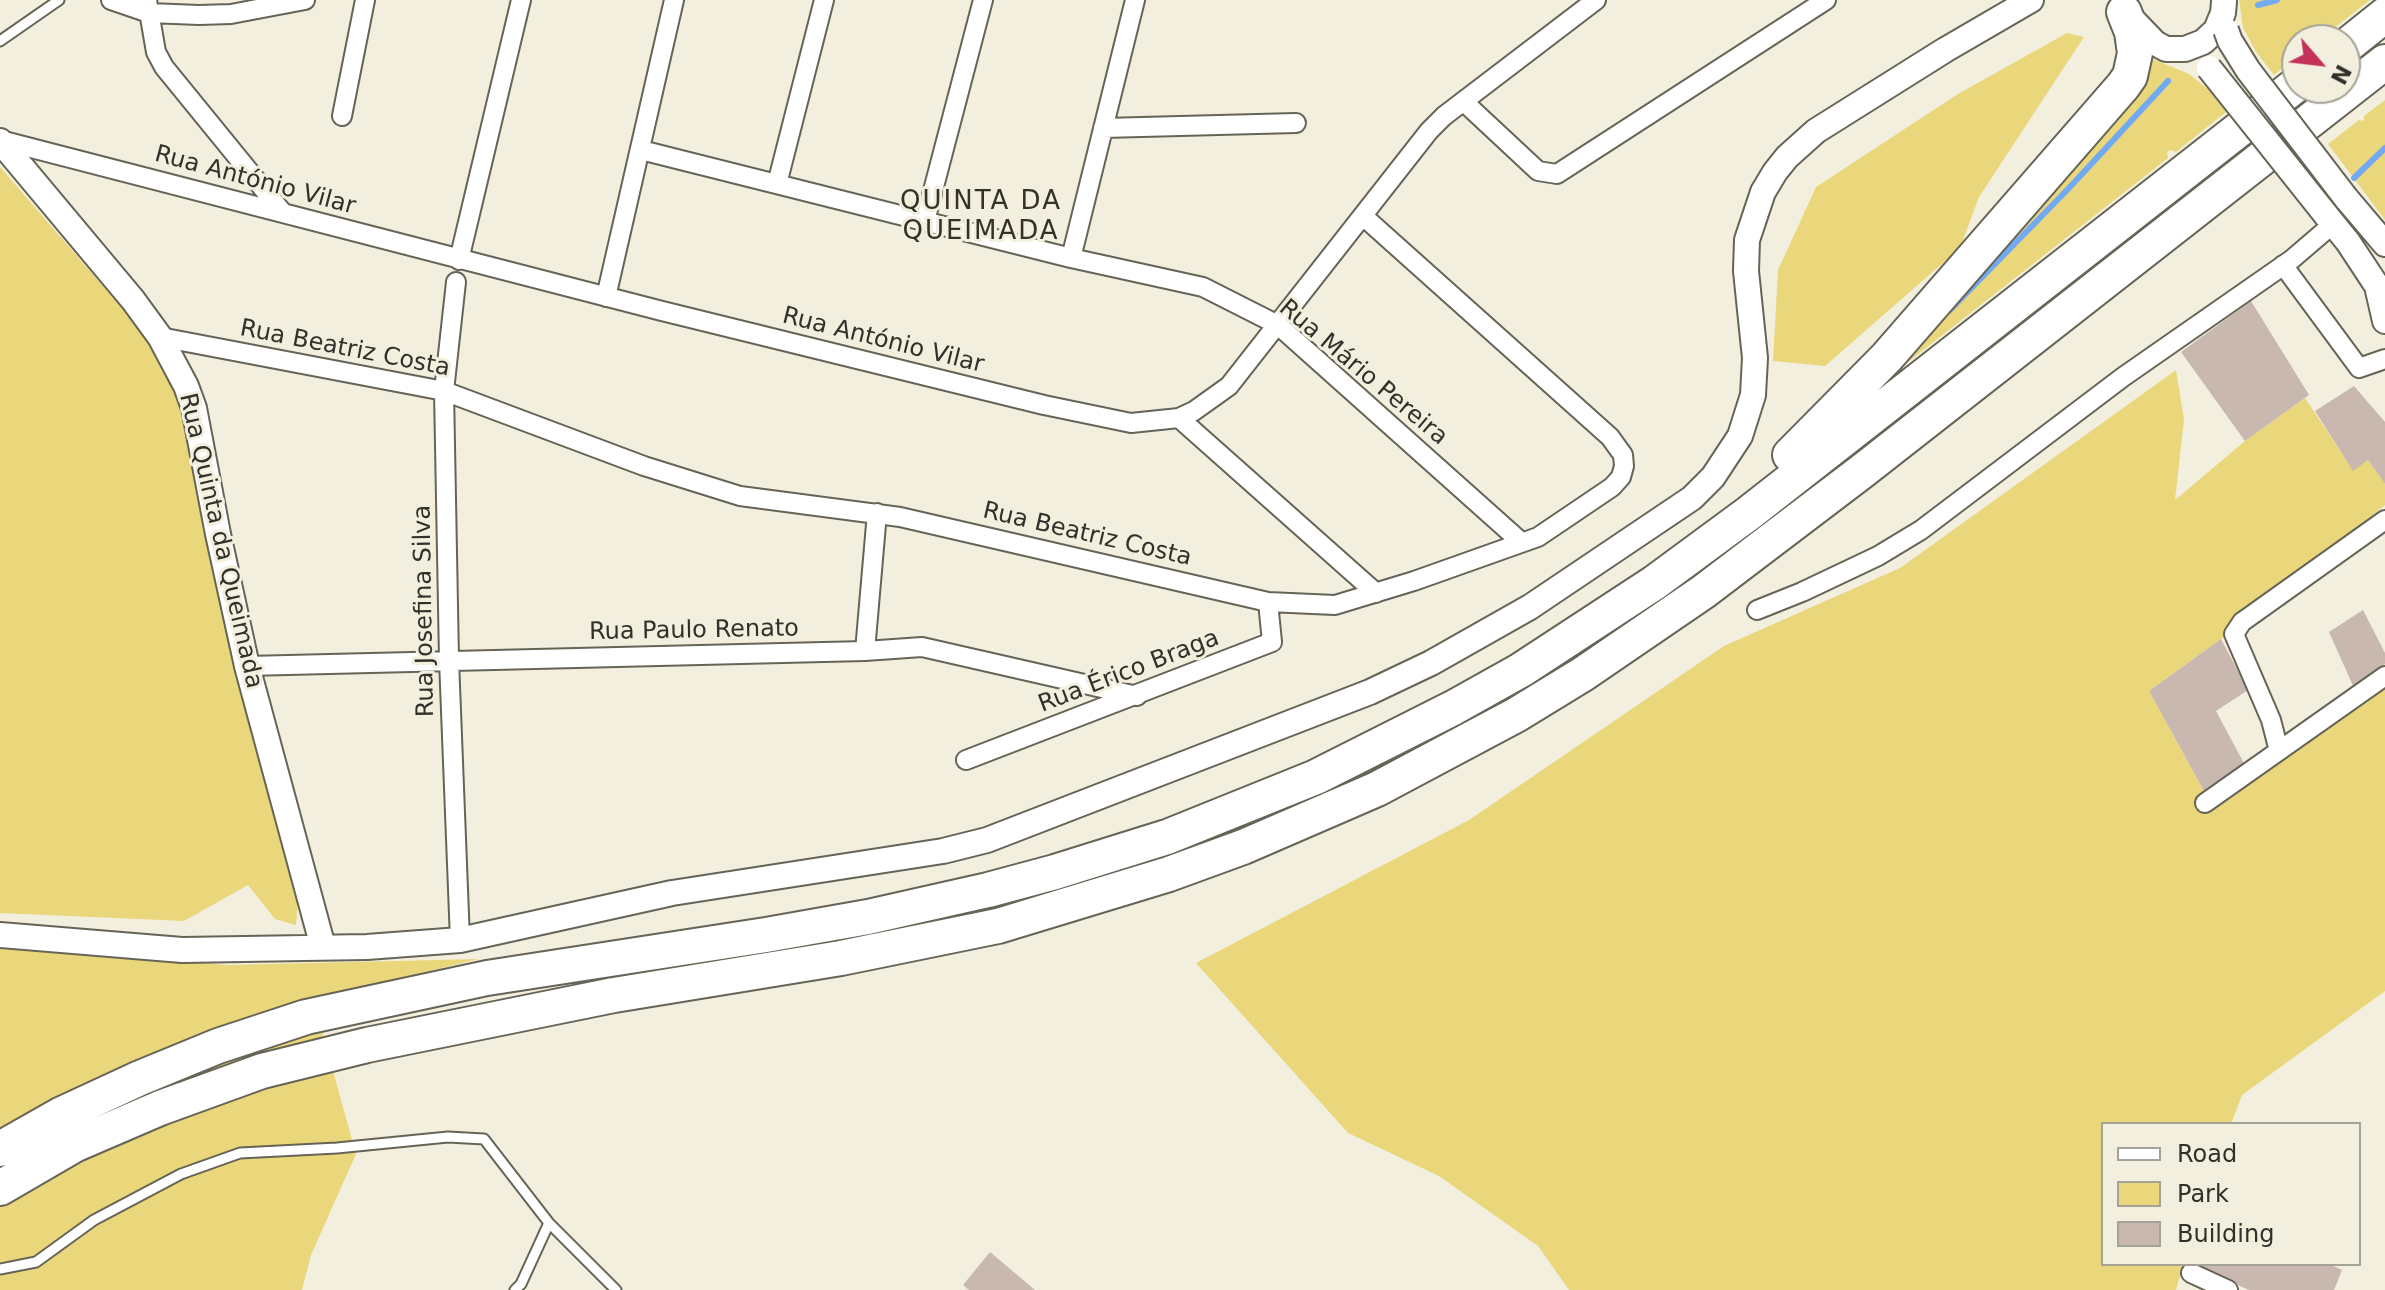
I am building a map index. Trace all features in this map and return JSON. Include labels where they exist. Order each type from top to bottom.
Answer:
[{"type":"highway","points":[[1118,853],[1308,766],[1412,714],[1500,664],[1643,572],[1743,496],[1810,438],[1850,398],[2116,95],[2130,76],[2134,64],[2132,32],[2115,4]]},
{"type":"highway","points":[[2361,34],[2385,15]]},
{"type":"highway","points":[[0,1188],[89,1139],[160,1108],[262,1071],[367,1045],[614,995],[841,958],[998,926],[1092,900],[1243,847],[1377,789],[1516,715],[1665,620],[1861,472],[2385,62]]},
{"type":"highway","points":[[1861,472],[2101,301],[2385,79]]},
{"type":"highway","points":[[0,1149],[60,1115],[140,1078],[218,1046],[306,1017],[473,980],[766,935],[917,906],[1055,872],[1118,853],[1242,808],[1371,751],[1453,708],[1587,628],[1749,513],[2281,97]]},
{"type":"street","points":[[111,0],[231,14],[305,0]]},
{"type":"street","points":[[342,116],[365,0]]},
{"type":"street","points":[[459,260],[521,0]]},
{"type":"street","points":[[606,297],[674,0]]},
{"type":"street","points":[[777,184],[824,0]]},
{"type":"street","points":[[925,221],[983,0]]},
{"type":"street","points":[[1071,258],[1135,0]]},
{"type":"street","name":"Rua António Vilar","points":[[0,140],[606,297],[1131,423],[1179,418],[1229,386],[1429,131],[1596,0]]},
{"type":"street","points":[[1464,102],[1538,171],[1557,174],[1826,0]]},
{"type":"street","points":[[0,935],[182,950],[406,945],[460,940],[672,893],[943,851],[987,840],[1370,692],[1431,663],[1530,607],[1692,498],[1713,477],[1728,457],[1748,416],[1755,376],[1746,271],[1747,240],[1763,192],[1787,157],[1832,120],[2031,0]]},
{"type":"street","points":[[2224,1],[2226,30],[2248,70],[2385,244]]},
{"type":"street","points":[[2115,4],[2155,43],[2177,50],[2195,47],[2210,37],[2220,23],[2224,1]]},
{"type":"street","points":[[148,6],[156,52],[164,67],[283,213]]},
{"type":"street","points":[[2177,50],[2209,68],[2330,219],[2377,286],[2385,321]]},
{"type":"street","points":[[1103,128],[1296,123]]},
{"type":"street","name":"Rua Quinta da Queimada","points":[[0,140],[160,337],[186,386],[194,408],[247,666],[323,947]]},
{"type":"street","name":"Rua Mário Pereira","points":[[641,150],[1071,258],[1203,287],[1278,325],[1521,542]]},
{"type":"street","name":"Rua Beatriz Costa","points":[[160,337],[444,391],[644,466],[740,496],[900,517],[1268,602],[1335,605],[1538,537],[1612,487],[1621,477],[1623,455],[1610,437],[1363,216]]},
{"type":"street","points":[[1757,610],[1878,556],[1921,530],[2123,377],[2283,265],[2330,219]]},
{"type":"street","points":[[2283,265],[2359,368],[2385,359]]},
{"type":"street","name":"Rua Josefina Silva","points":[[456,282],[444,391],[449,660],[460,940]]},
{"type":"street","points":[[1179,418],[1376,593]]},
{"type":"street","points":[[865,651],[877,513]]},
{"type":"street","points":[[2279,751],[2271,720],[2234,634],[2242,622],[2385,520]]},
{"type":"street","name":"Rua Érico Braga","points":[[966,760],[1272,642],[1268,602]]},
{"type":"street","name":"Rua Paulo Renato","points":[[247,666],[922,647],[1137,696]]},
{"type":"street","points":[[2205,803],[2385,676]]},
{"type":"street","points":[[2191,1273],[2228,1290]]},
{"type":"lane","points":[[0,41],[59,0]]},
{"type":"lane","points":[[0,1269],[36,1262],[94,1220],[181,1174],[240,1153],[337,1148],[448,1137],[484,1139],[549,1223],[616,1290]]},
{"type":"lane","points":[[515,1290],[521,1284],[549,1223]]},
{"type":"green space","points":[[2239,0],[2370,0],[2339,24],[2281,24],[2281,70],[2274,75],[2243,28]]},
{"type":"green space","points":[[2067,33],[2084,37],[1979,197],[1960,248],[1825,366],[1773,361],[1778,270],[1816,187],[1958,94]]},
{"type":"green space","points":[[2148,57],[2189,74],[2208,89],[2226,112],[2176,152],[2167,152],[2168,158],[1880,384]]},
{"type":"green space","points":[[2385,100],[2385,220],[2328,144],[2359,120],[2364,121],[2364,116]]},
{"type":"green space","points":[[0,167],[154,345],[184,412],[298,897],[296,925],[275,919],[248,885],[184,921],[0,913]]},
{"type":"green space","points":[[2176,370],[2184,419],[2175,500],[2245,441],[2305,398],[2353,470],[2368,460],[2385,484],[2385,505],[2221,639],[2149,691],[2205,793],[2385,675],[2385,991],[2242,1095],[2232,1122],[2101,1122],[2101,1266],[2182,1266],[2176,1290],[1569,1290],[1538,1246],[1439,1176],[1348,1133],[1196,963],[1469,820],[1724,646],[1900,568]]},
{"type":"green space","points":[[0,944],[227,965],[479,959],[313,999],[356,1154],[311,1255],[302,1290],[0,1290]]},
{"type":"building","points":[[2251,301],[2309,395],[2245,441],[2181,352]]},
{"type":"building","points":[[2354,386],[2385,422],[2385,484],[2368,460],[2353,471],[2315,411]]},
{"type":"building","points":[[2363,610],[2385,653],[2385,664],[2354,688],[2329,632]]},
{"type":"building","points":[[2221,639],[2248,690],[2216,711],[2246,767],[2205,793],[2149,691]]},
{"type":"building","points":[[990,1252],[1035,1290],[969,1290],[963,1285]]},
{"type":"building","points":[[2195,1266],[2333,1266],[2342,1270],[2334,1290],[2249,1290]]},
{"type":"waterway","points":[[2258,5],[2277,0]]},
{"type":"waterway","points":[[1950,310],[2168,81]]},
{"type":"waterway","points":[[2354,178],[2385,148]]},
{"type":"district","name":"QUINTA DA QUEIMADA","points":[[981,217]]}]
